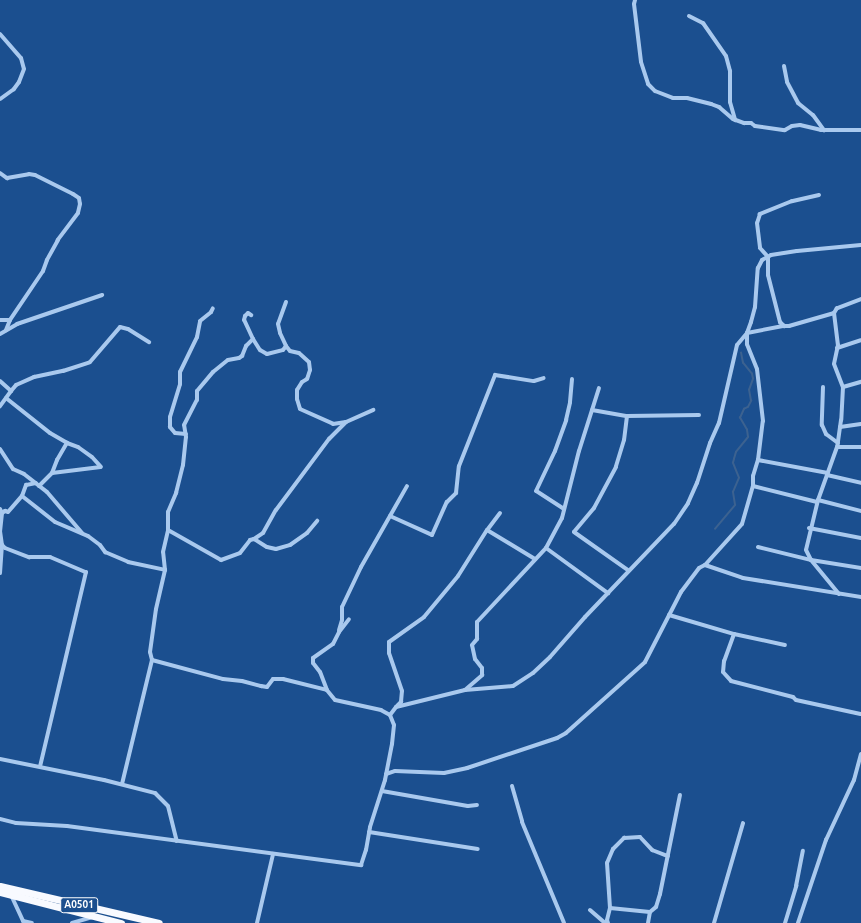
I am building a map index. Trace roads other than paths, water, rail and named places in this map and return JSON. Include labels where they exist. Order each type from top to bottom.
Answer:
[{"type":"highway","name":"A0501","points":[[0,886],[158,923]]},
{"type":"highway","name":"A0501","points":[[0,892],[121,923]]},
{"type":"street","points":[[635,0],[634,4],[641,62],[648,84],[655,91],[673,98],[693,98],[719,107],[735,120],[780,130],[785,130],[792,126],[800,125],[824,130],[861,130]]},
{"type":"street","points":[[689,16],[703,23],[726,56],[730,71],[730,102],[735,120]]},
{"type":"street","points":[[0,34],[21,58],[24,68],[16,85],[0,99]]},
{"type":"street","points":[[784,66],[787,82],[798,102],[813,115],[824,130]]},
{"type":"street","points":[[0,173],[7,178],[35,174],[73,194],[79,198],[80,204],[78,213],[58,240],[47,260],[44,271],[10,320],[6,330]]},
{"type":"street","points":[[784,326],[778,317],[768,275],[768,257],[760,248],[757,223],[760,214],[792,201],[819,195]]},
{"type":"street","points":[[386,774],[395,771],[444,772],[467,768],[557,738],[566,733],[645,662],[681,592],[699,568],[705,565],[742,524],[753,486],[754,468],[758,460],[763,421],[757,369],[747,344],[747,333],[755,307],[758,268],[762,260],[768,257],[817,248],[861,245]]},
{"type":"street","points":[[0,334],[24,321],[36,319],[102,294]]},
{"type":"street","points":[[840,594],[811,560],[806,550],[817,501],[838,445],[843,388],[834,364],[837,348],[834,313],[837,308],[861,299]]},
{"type":"street","points":[[286,302],[278,324],[280,333],[290,351],[303,356],[309,362],[310,370],[307,379],[302,382],[297,390],[297,399],[300,409],[334,424],[346,422],[373,410]]},
{"type":"street","points":[[186,434],[175,433],[170,427],[170,417],[180,384],[180,372],[196,337],[200,321],[211,312],[213,308]]},
{"type":"street","points":[[396,707],[465,690],[513,686],[550,657],[608,593],[674,524],[688,503],[697,483],[710,443],[720,424],[737,345],[747,333],[788,326],[834,313]]},
{"type":"street","points":[[251,315],[248,314],[244,316],[244,320],[252,339],[260,350],[267,354],[283,350],[286,346]]},
{"type":"street","points":[[0,320],[10,320]]},
{"type":"street","points":[[0,406],[16,385],[34,377],[63,372],[90,362],[120,327],[128,329],[149,342]]},
{"type":"street","points":[[122,784],[152,660],[150,652],[156,609],[165,570],[163,552],[168,530],[168,512],[176,493],[183,465],[186,434],[184,425],[197,400],[197,391],[222,364],[228,360],[242,356],[246,346],[252,339]]},
{"type":"street","points":[[837,348],[861,340]]},
{"type":"street","points":[[390,516],[432,535],[447,502],[456,493],[459,466],[495,375],[534,381],[544,378]]},
{"type":"street","points":[[564,509],[536,490],[555,451],[566,420],[570,402],[572,379]]},
{"type":"street","points":[[0,382],[11,391]]},
{"type":"street","points":[[843,388],[861,382]]},
{"type":"street","points":[[823,387],[822,425],[826,434],[838,445],[861,447]]},
{"type":"street","points":[[465,690],[482,675],[482,668],[475,659],[472,645],[477,639],[477,622],[546,548],[560,523],[599,388]]},
{"type":"street","points":[[6,398],[50,433],[83,450],[101,467],[52,473]]},
{"type":"street","points":[[592,410],[627,416],[698,415]]},
{"type":"street","points":[[627,416],[624,440],[616,467],[594,508],[574,532],[629,571]]},
{"type":"street","points":[[168,530],[221,560],[240,553],[250,540],[263,533],[276,510],[318,453],[346,422]]},
{"type":"street","points":[[840,427],[861,424]]},
{"type":"street","points":[[0,573],[2,545],[0,530],[1,511],[8,512],[22,496],[26,485],[38,484],[52,473],[67,443]]},
{"type":"street","points":[[0,449],[13,469],[38,484],[62,508],[83,534]]},
{"type":"street","points":[[758,460],[828,474],[861,483]]},
{"type":"street","points":[[339,632],[342,620],[342,607],[361,567],[407,486]]},
{"type":"street","points":[[753,486],[861,511]]},
{"type":"street","points":[[22,496],[55,522],[83,534],[100,545],[105,552],[115,557],[165,570]]},
{"type":"street","points":[[390,715],[401,702],[402,691],[389,653],[389,642],[424,617],[458,576],[487,530],[500,513]]},
{"type":"street","points":[[254,539],[276,549],[290,545],[307,533],[317,521]]},
{"type":"street","points":[[810,528],[861,538]]},
{"type":"street","points":[[487,530],[535,559]]},
{"type":"street","points":[[2,545],[5,548],[30,557],[50,557],[86,572],[40,766]]},
{"type":"street","points":[[758,547],[811,560],[861,568]]},
{"type":"street","points":[[546,548],[608,593]]},
{"type":"street","points":[[705,565],[742,578],[861,597]]},
{"type":"street","points":[[669,615],[734,634],[785,645]]},
{"type":"street","points":[[0,819],[16,823],[67,826],[361,865],[369,832],[382,791],[394,734],[394,725],[390,715],[381,710],[336,700],[327,690],[320,672],[312,663],[314,658],[333,644],[339,632],[349,619]]},
{"type":"street","points":[[734,634],[724,661],[723,672],[731,681],[793,697],[796,700],[861,714]]},
{"type":"street","points":[[152,660],[261,686],[267,687],[273,679],[283,679],[327,690]]},
{"type":"street","points":[[798,923],[826,840],[854,780],[861,754]]},
{"type":"street","points":[[0,759],[40,766],[122,784],[155,793],[168,806],[177,841]]},
{"type":"street","points":[[512,786],[522,822],[564,923]]},
{"type":"street","points":[[382,791],[468,806],[477,805]]},
{"type":"street","points":[[648,923],[650,912],[656,907],[660,894],[680,795]]},
{"type":"street","points":[[714,923],[743,823]]},
{"type":"street","points":[[369,832],[478,849]]},
{"type":"street","points":[[608,923],[607,920],[610,908],[607,864],[613,849],[624,838],[640,838],[652,850],[668,856]]},
{"type":"street","points":[[785,923],[794,894],[803,851]]},
{"type":"street","points":[[257,923],[272,854]]},
{"type":"street","points":[[11,895],[23,921],[32,923]]},
{"type":"street","points":[[610,908],[650,912]]},
{"type":"street","points":[[590,910],[605,923]]},
{"type":"street","points":[[72,923],[94,916]]},
{"type":"waterway","points":[[715,529],[735,505],[733,492],[739,478],[733,463],[736,452],[748,437],[747,430],[740,418],[744,409],[748,407],[751,401],[749,390],[753,379],[752,374],[743,363],[741,353]]}]
